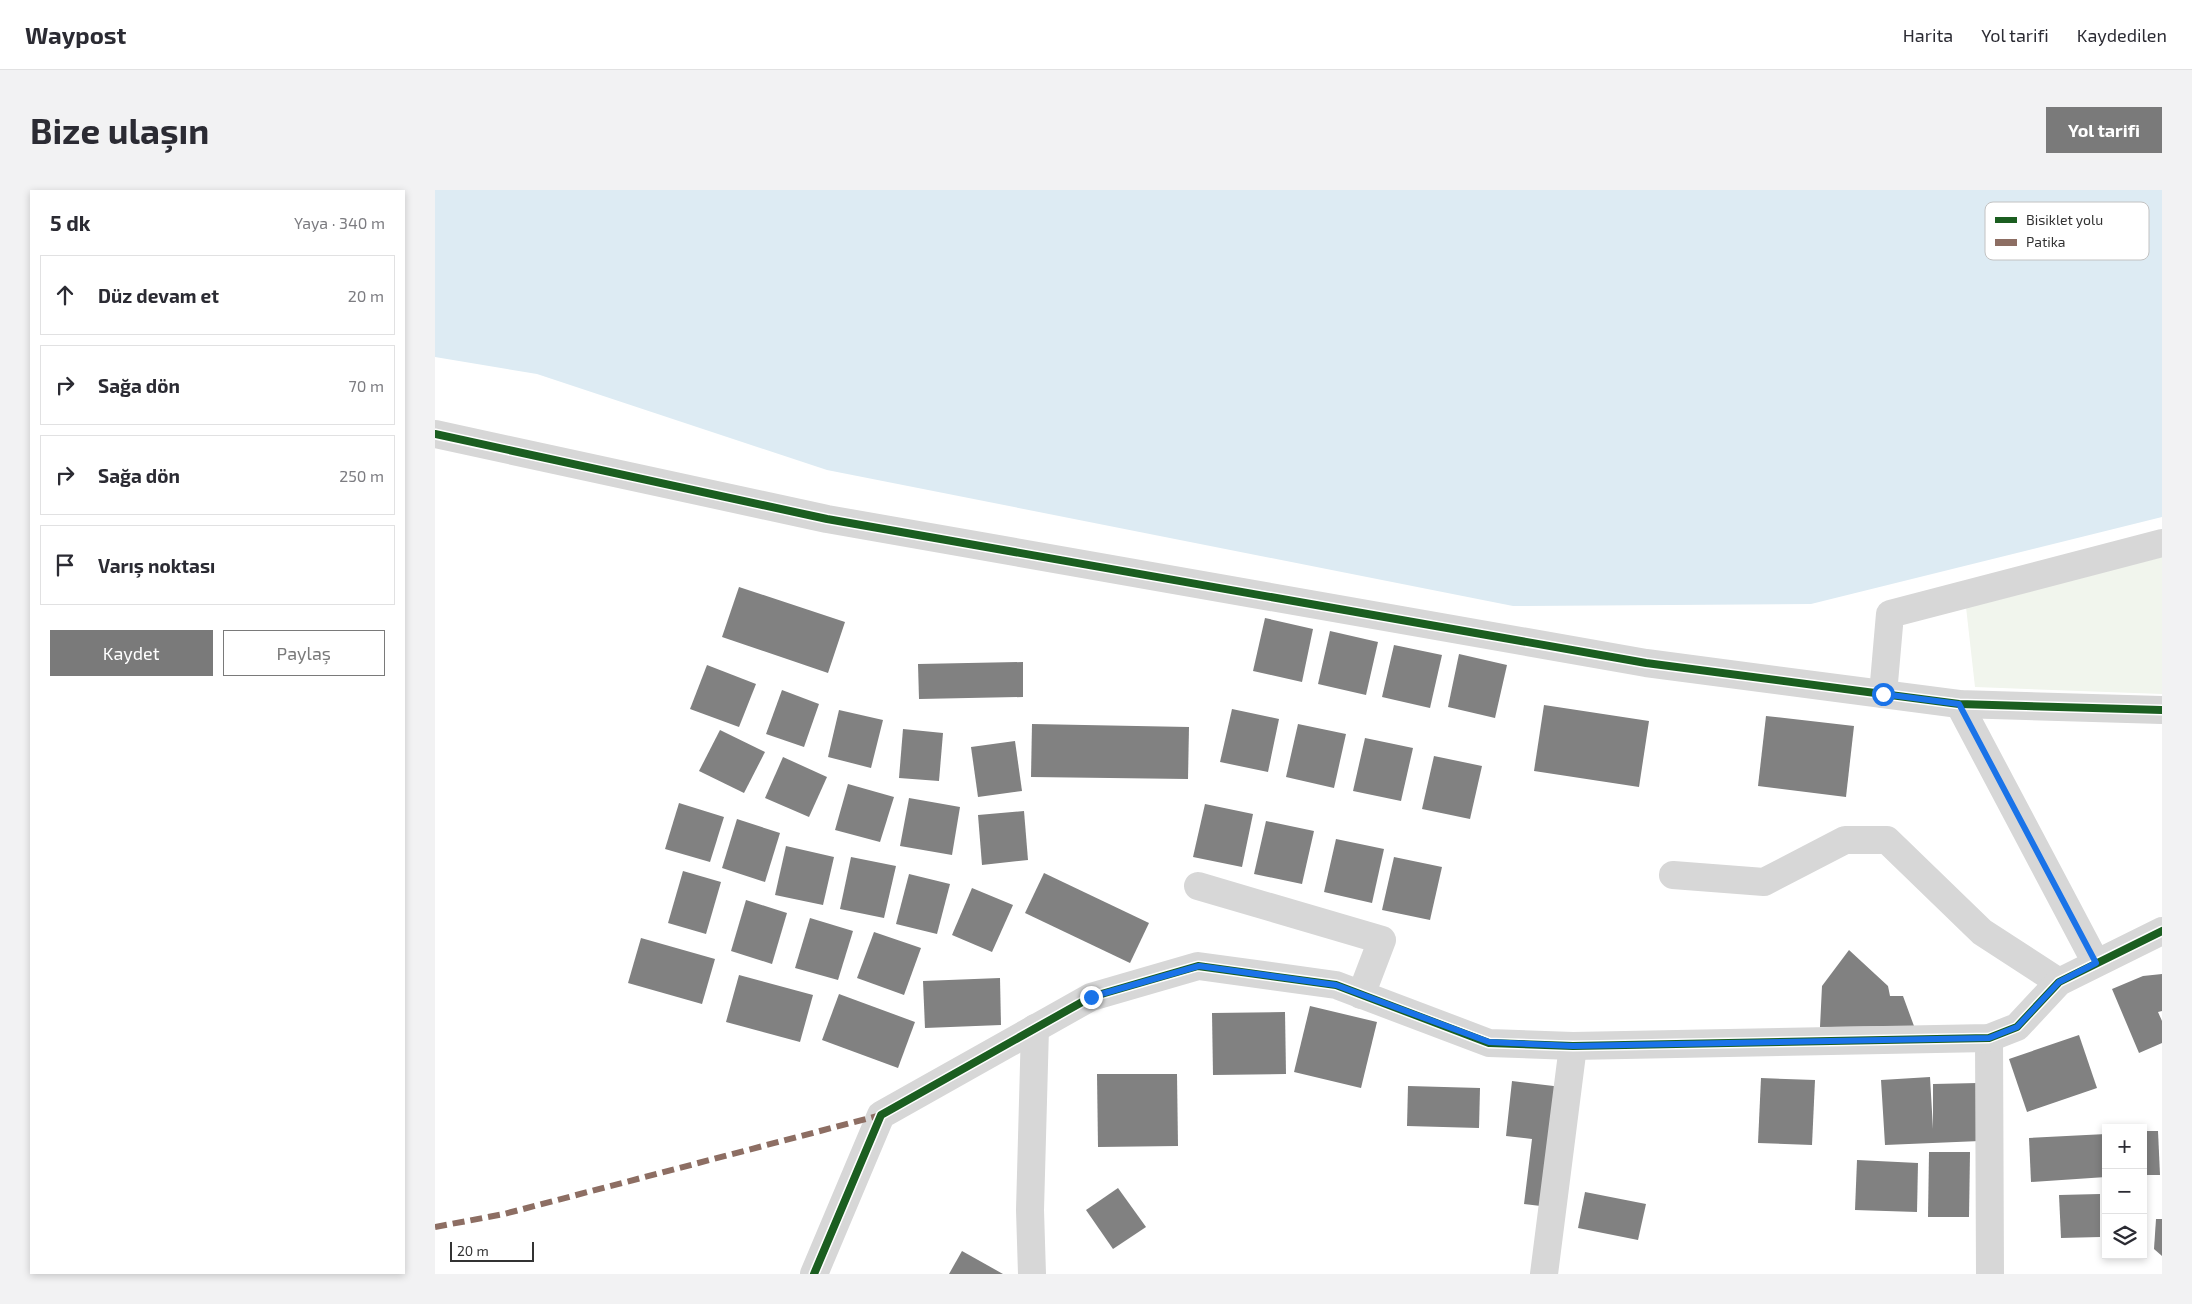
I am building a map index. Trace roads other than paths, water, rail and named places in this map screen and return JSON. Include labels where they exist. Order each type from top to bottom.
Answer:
[{"type":"street","points":[[435,434],[827,519],[1645,663],[1959,704],[2162,710]]},
{"type":"street","points":[[1883,694],[1891,614],[2162,543]]},
{"type":"street","points":[[1959,704],[2096,963]]},
{"type":"street","points":[[1673,875],[1764,882],[1845,840],[1887,840],[1983,932],[2059,982]]},
{"type":"street","points":[[1199,886],[1382,940],[1361,995]]},
{"type":"street","points":[[813,1274],[881,1115],[1091,997],[1199,966],[1336,985],[1489,1042],[1573,1046],[1989,1038],[2017,1027],[2059,982],[2162,932]]},
{"type":"street","points":[[1032,1274],[1030,1200],[1035,1028]]},
{"type":"street","points":[[1989,1038],[1990,1274]]},
{"type":"street","points":[[1544,1274],[1573,1046]]}]
